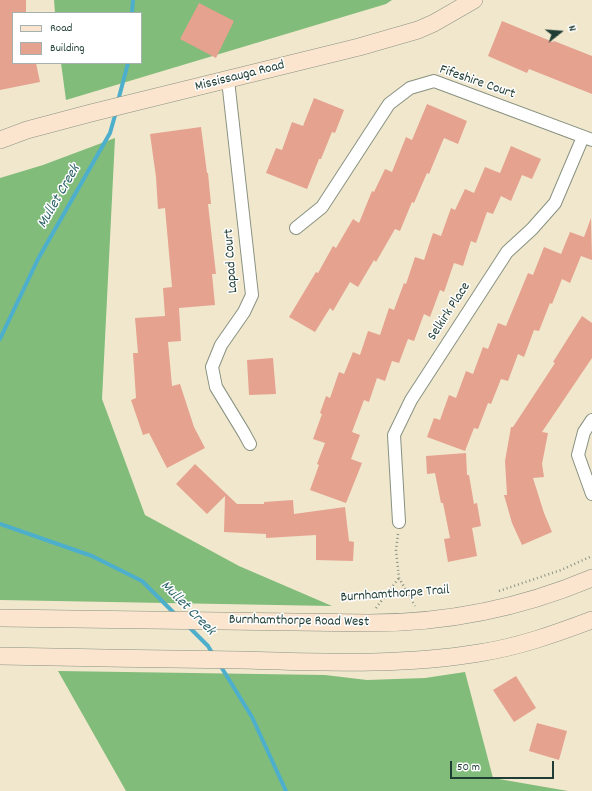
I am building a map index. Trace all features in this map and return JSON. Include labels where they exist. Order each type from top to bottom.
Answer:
[{"type":"main road","name":"Mississauga Road","points":[[0,140],[27,130],[91,113],[359,47],[418,30],[434,23],[474,0]]},
{"type":"main road","name":"Burnhamthorpe Road West","points":[[0,618],[386,623],[423,621],[497,609],[535,599],[592,578]]},
{"type":"main road","points":[[0,656],[311,662],[386,662],[420,660],[473,654],[520,644],[557,633],[592,620]]},
{"type":"street","name":"Lapad Court","points":[[228,80],[252,295],[244,312],[221,345],[212,367],[216,387],[250,444]]},
{"type":"street","name":"Fifeshire Court","points":[[296,228],[322,207],[389,104],[410,88],[434,81],[588,139]]},
{"type":"street","name":"Selkirk Place","points":[[399,522],[394,435],[411,400],[507,252],[532,229],[555,203],[588,139]]},
{"type":"street","points":[[592,420],[584,432],[578,455],[592,494]]},
{"type":"path","points":[[399,522],[396,550],[399,578]]},
{"type":"path","points":[[497,592],[561,570],[592,556]]},
{"type":"path","name":"Burnhamthorpe Trail","points":[[383,609],[375,609],[399,578],[416,607],[411,607]]},
{"type":"green space","points":[[54,0],[392,0],[386,4],[66,100],[61,64],[142,64],[142,12],[55,12]]},
{"type":"green space","points":[[115,138],[102,399],[145,515],[239,566],[332,606],[0,600],[0,178],[43,165]]},
{"type":"green space","points":[[58,671],[325,675],[367,680],[425,678],[465,672],[493,778],[568,791],[126,791]]},
{"type":"building","points":[[0,0],[26,0],[26,12],[12,12],[12,64],[36,64],[40,82],[0,90]]},
{"type":"building","points":[[199,3],[234,21],[216,58],[180,39]]},
{"type":"building","points":[[502,21],[592,56],[592,94],[529,69],[527,73],[488,56]]},
{"type":"building","points":[[314,98],[344,110],[335,133],[332,132],[321,159],[319,159],[307,189],[266,173],[276,148],[282,150],[292,122],[303,126]]},
{"type":"building","points":[[427,104],[467,121],[458,144],[444,138],[429,174],[427,173],[414,203],[412,202],[400,231],[395,229],[376,262],[374,260],[358,287],[350,282],[333,311],[330,308],[315,332],[289,317],[316,272],[318,273],[333,246],[336,248],[353,219],[359,223],[372,191],[374,192],[385,169],[392,172],[406,137],[412,140]]},
{"type":"building","points":[[201,127],[211,204],[208,204],[216,274],[212,274],[215,305],[179,308],[181,341],[168,342],[172,386],[180,384],[194,427],[205,448],[167,468],[149,433],[143,435],[131,400],[136,398],[133,353],[138,353],[135,318],[165,316],[163,288],[172,287],[165,208],[158,209],[156,177],[150,134]]},
{"type":"building","points":[[511,146],[541,159],[532,179],[522,175],[511,201],[501,196],[493,214],[487,212],[476,243],[471,241],[463,266],[454,263],[444,292],[440,290],[430,317],[424,314],[414,341],[408,339],[399,363],[392,361],[385,381],[377,378],[369,402],[364,400],[352,432],[360,435],[351,459],[362,463],[346,503],[310,490],[319,465],[317,464],[325,443],[313,439],[322,414],[320,413],[326,396],[330,398],[339,372],[344,374],[353,352],[360,355],[368,331],[380,335],[389,308],[394,310],[404,283],[406,284],[415,257],[424,260],[433,233],[441,236],[451,208],[455,210],[465,189],[474,193],[485,167],[500,173]]},
{"type":"building","points":[[591,218],[592,260],[581,256],[570,283],[562,279],[552,304],[550,303],[539,331],[534,330],[524,357],[518,354],[508,381],[501,379],[491,404],[488,403],[478,429],[474,428],[465,451],[427,437],[434,418],[440,420],[449,395],[456,398],[466,371],[473,374],[483,347],[488,349],[498,323],[506,326],[528,273],[533,275],[544,247],[561,254],[570,232],[584,237]]},
{"type":"building","points":[[582,316],[592,323],[592,358],[542,432],[548,433],[542,464],[544,477],[533,478],[544,513],[552,532],[522,545],[512,523],[504,495],[507,495],[505,461],[511,427],[513,427],[555,363],[553,362]]},
{"type":"building","points":[[273,358],[276,394],[249,395],[247,360]]},
{"type":"building","points":[[466,453],[467,475],[469,475],[474,504],[477,503],[481,526],[472,528],[477,556],[448,562],[444,539],[450,538],[443,503],[441,503],[435,473],[427,474],[426,456]]},
{"type":"building","points":[[195,464],[237,504],[264,504],[264,502],[293,500],[294,514],[345,507],[349,541],[354,542],[353,561],[316,560],[316,535],[266,538],[266,534],[224,532],[225,496],[207,514],[176,484]]},
{"type":"building","points":[[516,676],[536,708],[514,722],[493,690]]},
{"type":"building","points":[[537,723],[567,731],[559,760],[529,751]]},
{"type":"waterway","name":"Mullet Creek","points":[[132,12],[133,0]]},
{"type":"waterway","name":"Mullet Creek","points":[[118,101],[128,64]]},
{"type":"waterway","name":"Mullet Creek","points":[[0,339],[38,259],[110,133],[116,112]]},
{"type":"waterway","name":"Mullet Creek","points":[[0,524],[92,556],[142,581],[176,615]]},
{"type":"waterway","name":"Mullet Creek","points":[[187,625],[208,646],[214,656]]},
{"type":"waterway","name":"Mullet Creek","points":[[220,665],[252,717],[286,791]]}]
